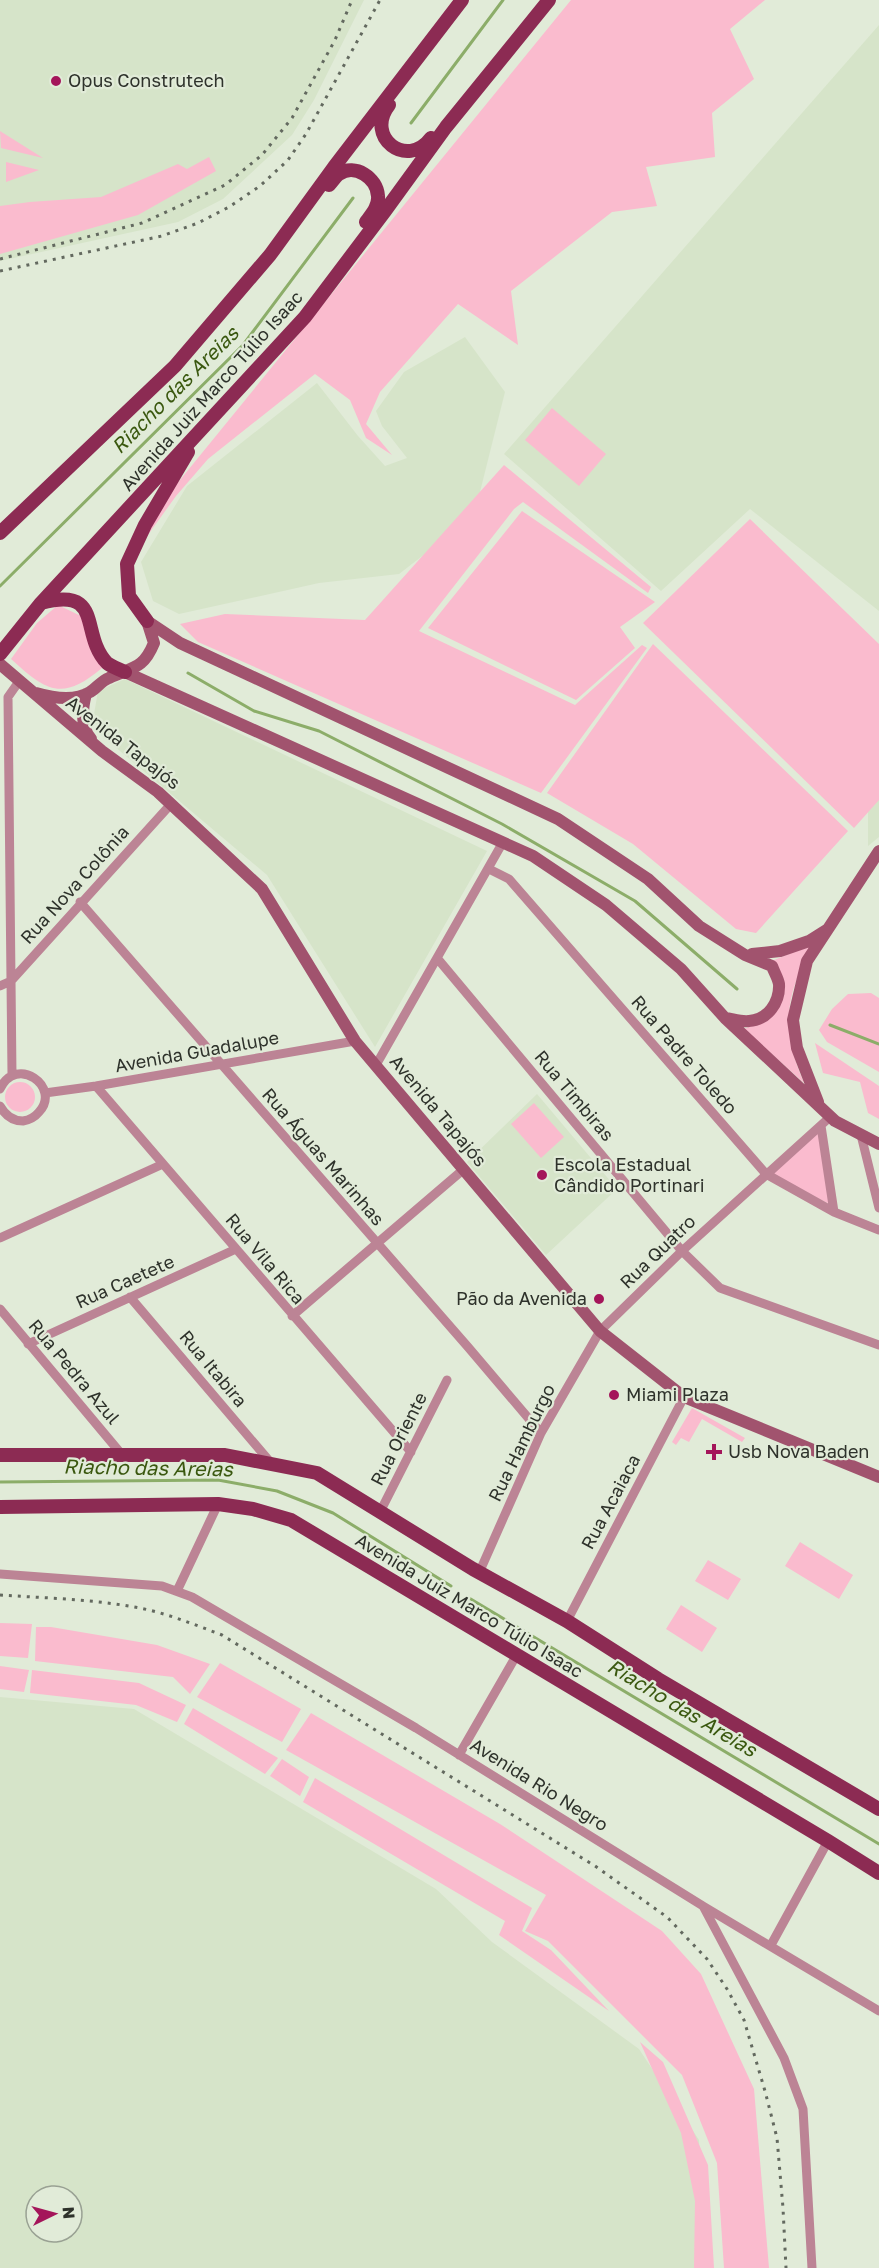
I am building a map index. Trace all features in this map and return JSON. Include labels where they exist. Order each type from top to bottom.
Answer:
[{"type":"main road","points":[[0,533],[175,366],[273,250],[462,0]]},
{"type":"main road","name":"Avenida Juiz Marco Túlio Isaac","points":[[0,654],[41,603],[305,317],[446,126],[549,0]]},
{"type":"main road","points":[[436,33],[416,71],[384,111],[380,124],[383,136],[391,146],[404,151],[416,150],[427,142],[474,80],[502,57]]},
{"type":"main road","points":[[273,250],[296,228],[340,173],[359,172],[365,174],[375,184],[378,197],[375,210],[334,264],[305,317]]},
{"type":"main road","points":[[31,691],[60,698],[86,694],[103,680],[142,664],[149,657],[154,643],[147,621],[129,596],[127,564],[145,525],[202,429]]},
{"type":"main road","points":[[41,603],[70,599],[80,604],[87,613],[101,655],[109,665],[533,856],[606,905],[681,969],[725,1018],[820,1106]]},
{"type":"main road","points":[[147,621],[180,643],[558,819],[648,879],[699,926],[744,955],[772,966],[779,982],[778,997],[771,1011],[757,1020],[747,1022],[725,1018]]},
{"type":"main road","name":"Avenida Tapajós","points":[[0,664],[102,751],[158,792],[262,889],[355,1041],[600,1331],[684,1398],[879,1478]]},
{"type":"main road","points":[[86,694],[82,710],[86,733],[102,751]]},
{"type":"main road","points":[[879,851],[807,961],[793,1020],[797,1048],[826,1121],[879,1144]]},
{"type":"main road","points":[[744,955],[780,951],[809,941],[828,929]]},
{"type":"main road","name":"Avenida Juiz Marco Túlio Isaac","points":[[0,1455],[225,1455],[317,1473],[479,1573],[567,1621],[658,1679],[879,1809]]},
{"type":"main road","name":"Avenida Juiz Marco Túlio Isaac","points":[[0,1507],[218,1504],[253,1509],[291,1520],[879,1873]]},
{"type":"street","points":[[12,1076],[8,697],[15,677]]},
{"type":"street","name":"Rua Nova Colônia","points":[[0,986],[11,981],[171,804]]},
{"type":"street","points":[[376,1065],[502,843]]},
{"type":"street","name":"Rua Padre Toledo","points":[[489,869],[509,879],[766,1174],[834,1212],[879,1230]]},
{"type":"street","name":"Rua Águas Marinhas","points":[[80,902],[541,1433]]},
{"type":"street","name":"Rua Timbiras","points":[[437,958],[682,1251],[720,1288],[879,1345]]},
{"type":"street","name":"Avenida Guadalupe","points":[[45,1093],[355,1041]]},
{"type":"street","points":[[0,1089],[6,1079],[19,1074],[33,1076],[45,1093],[42,1108],[32,1119],[16,1120],[1,1111]]},
{"type":"street","name":"Rua Vila Rica","points":[[96,1086],[411,1452]]},
{"type":"street","points":[[826,1121],[834,1212]]},
{"type":"street","name":"Rua Quatro","points":[[600,1331],[682,1251],[826,1121]]},
{"type":"street","points":[[861,1135],[879,1208]]},
{"type":"street","points":[[0,1238],[163,1164]]},
{"type":"street","points":[[292,1316],[378,1245],[464,1169]]},
{"type":"street","name":"Rua Caetete","points":[[28,1344],[236,1250]]},
{"type":"street","name":"Rua Itabira","points":[[130,1297],[271,1463]]},
{"type":"street","name":"Rua Pedra Azul","points":[[0,1309],[123,1456]]},
{"type":"street","name":"Rua Hamburgo","points":[[479,1573],[541,1433],[600,1331]]},
{"type":"street","name":"Rua Oriente","points":[[380,1512],[447,1380]]},
{"type":"street","name":"Rua Acaiaca","points":[[567,1621],[684,1398]]},
{"type":"street","points":[[177,1591],[218,1504]]},
{"type":"street","name":"Avenida Rio Negro","points":[[0,1574],[162,1586],[202,1603],[459,1755],[703,1906],[879,2011]]},
{"type":"street","points":[[459,1755],[516,1656]]},
{"type":"street","points":[[771,1946],[828,1841]]},
{"type":"street","points":[[703,1906],[784,2058],[803,2109],[812,2268]]},
{"type":"shaded area","points":[[0,0],[364,0],[314,100],[292,135],[223,199],[178,222],[0,261]]},
{"type":"shaded area","points":[[571,0],[765,0],[730,29],[754,79],[712,113],[715,157],[646,167],[657,206],[612,212],[511,291],[518,345],[458,304],[380,392],[366,424],[392,455],[366,438],[350,400],[315,374],[208,459],[176,496],[145,539],[171,491]]},
{"type":"shaded area","points":[[879,25],[879,611],[750,509],[661,591],[504,454]]},
{"type":"shaded area","points":[[0,131],[43,158],[1,148]]},
{"type":"shaded area","points":[[209,157],[216,171],[138,215],[0,254],[0,206],[101,197],[178,164],[187,169]]},
{"type":"shaded area","points":[[6,162],[39,170],[6,182]]},
{"type":"shaded area","points":[[465,337],[505,392],[474,516],[399,574],[319,583],[179,614],[153,601],[141,562],[187,486],[317,383],[358,436],[385,466],[407,458],[382,426],[376,411],[404,372]]},
{"type":"shaded area","points":[[552,408],[606,454],[579,486],[525,440]]},
{"type":"shaded area","points":[[504,465],[651,587],[648,593],[523,502],[514,509],[419,631],[575,705],[642,645],[647,648],[541,793],[198,642],[180,624],[225,614],[365,620]]},
{"type":"shaded area","points":[[522,511],[655,602],[620,627],[635,648],[576,700],[428,628]]},
{"type":"shaded area","points":[[750,519],[879,644],[879,800],[854,828],[643,623]]},
{"type":"shaded area","points":[[58,605],[81,616],[102,668],[88,679],[65,689],[45,685],[34,679],[11,659],[37,623]]},
{"type":"shaded area","points":[[653,644],[848,831],[756,933],[736,929],[633,844],[547,793]]},
{"type":"shaded area","points":[[125,679],[487,851],[375,1047],[267,875],[101,735],[93,720],[98,691]]},
{"type":"shaded area","points":[[879,795],[879,837],[868,846],[868,805]]},
{"type":"shaded area","points":[[814,943],[797,979],[789,1011],[791,1045],[804,1083],[744,1029],[759,1023],[782,999],[772,961]]},
{"type":"shaded area","points":[[871,993],[879,998],[879,1072],[827,1042],[819,1030],[832,1009],[848,994]]},
{"type":"shaded area","points":[[815,1043],[879,1086],[879,1119],[868,1113],[860,1082],[823,1073]]},
{"type":"shaded area","points":[[20,1082],[31,1086],[35,1097],[31,1108],[20,1112],[9,1108],[5,1097],[9,1086]]},
{"type":"shaded area","name":"Escola Estadual Cândido Portinari","points":[[537,1094],[617,1189],[546,1255],[467,1162]]},
{"type":"shaded area","points":[[534,1103],[564,1137],[541,1158],[511,1124]]},
{"type":"shaded area","points":[[818,1132],[829,1204],[772,1174]]},
{"type":"shaded area","points":[[692,1408],[745,1438],[742,1442],[702,1419],[689,1442],[681,1438],[676,1445],[672,1442]]},
{"type":"shaded area","points":[[800,1542],[853,1575],[839,1599],[785,1566]]},
{"type":"shaded area","points":[[708,1560],[741,1579],[728,1600],[695,1581]]},
{"type":"shaded area","points":[[681,1605],[717,1628],[702,1652],[666,1629]]},
{"type":"shaded area","points":[[0,1623],[32,1624],[28,1658],[0,1656]]},
{"type":"shaded area","points":[[36,1627],[51,1627],[157,1645],[210,1664],[190,1694],[173,1677],[35,1661]]},
{"type":"shaded area","points":[[220,1663],[301,1709],[282,1742],[197,1697]]},
{"type":"shaded area","points":[[0,1666],[29,1670],[24,1692],[0,1689]]},
{"type":"shaded area","points":[[32,1670],[139,1683],[186,1705],[177,1722],[136,1705],[30,1693]]},
{"type":"shaded area","points":[[0,1697],[134,1709],[436,1889],[492,1942],[639,2049],[699,2140],[702,2268],[0,2268]]},
{"type":"shaded area","points":[[193,1708],[278,1758],[265,1774],[184,1724]]},
{"type":"shaded area","points":[[311,1713],[500,1824],[662,1931],[701,1974],[754,2089],[769,2268],[724,2268],[717,2163],[682,2075],[548,1941],[525,1931],[546,1895],[286,1750]]},
{"type":"shaded area","points":[[282,1759],[309,1777],[300,1796],[270,1776]]},
{"type":"shaded area","points":[[315,1778],[532,1908],[522,1931],[551,1950],[609,2011],[499,1935],[505,1921],[303,1802]]},
{"type":"shaded area","points":[[640,2042],[663,2062],[708,2165],[714,2268],[694,2268],[695,2201],[681,2133]]},
{"type":"waterway","name":"Riacho das Areias","points":[[411,123],[503,0]]},
{"type":"waterway","name":"Riacho das Areias","points":[[0,586],[243,345],[353,198]]},
{"type":"waterway","points":[[188,673],[254,711],[319,731],[502,824],[635,901],[737,989]]},
{"type":"waterway","points":[[830,1025],[879,1044]]},
{"type":"waterway","name":"Riacho das Areias","points":[[0,1482],[218,1480],[277,1491],[333,1513],[451,1586]]},
{"type":"waterway","name":"Riacho das Areias","points":[[469,1598],[879,1844]]},
{"type":"railway","points":[[0,259],[142,223],[225,185],[262,155],[292,118],[335,40],[352,0]]},
{"type":"railway","points":[[0,271],[162,236],[198,223],[229,207],[260,186],[288,160],[306,134],[380,0]]},
{"type":"railway","points":[[0,1595],[84,1600],[134,1607],[167,1615],[222,1635],[595,1866],[667,1917],[707,1959],[744,2020],[777,2138],[786,2268]]},
{"type":"place","name":"Opus Construtech","points":[[56,81]]},
{"type":"place","name":"Escola Estadual Cândido Portinari","points":[[542,1175]]},
{"type":"place","name":"Pão da Avenida","points":[[599,1299]]},
{"type":"place","name":"Miami Plaza","points":[[614,1395]]},
{"type":"place","name":"Usb Nova Baden","points":[[714,1452]]}]
